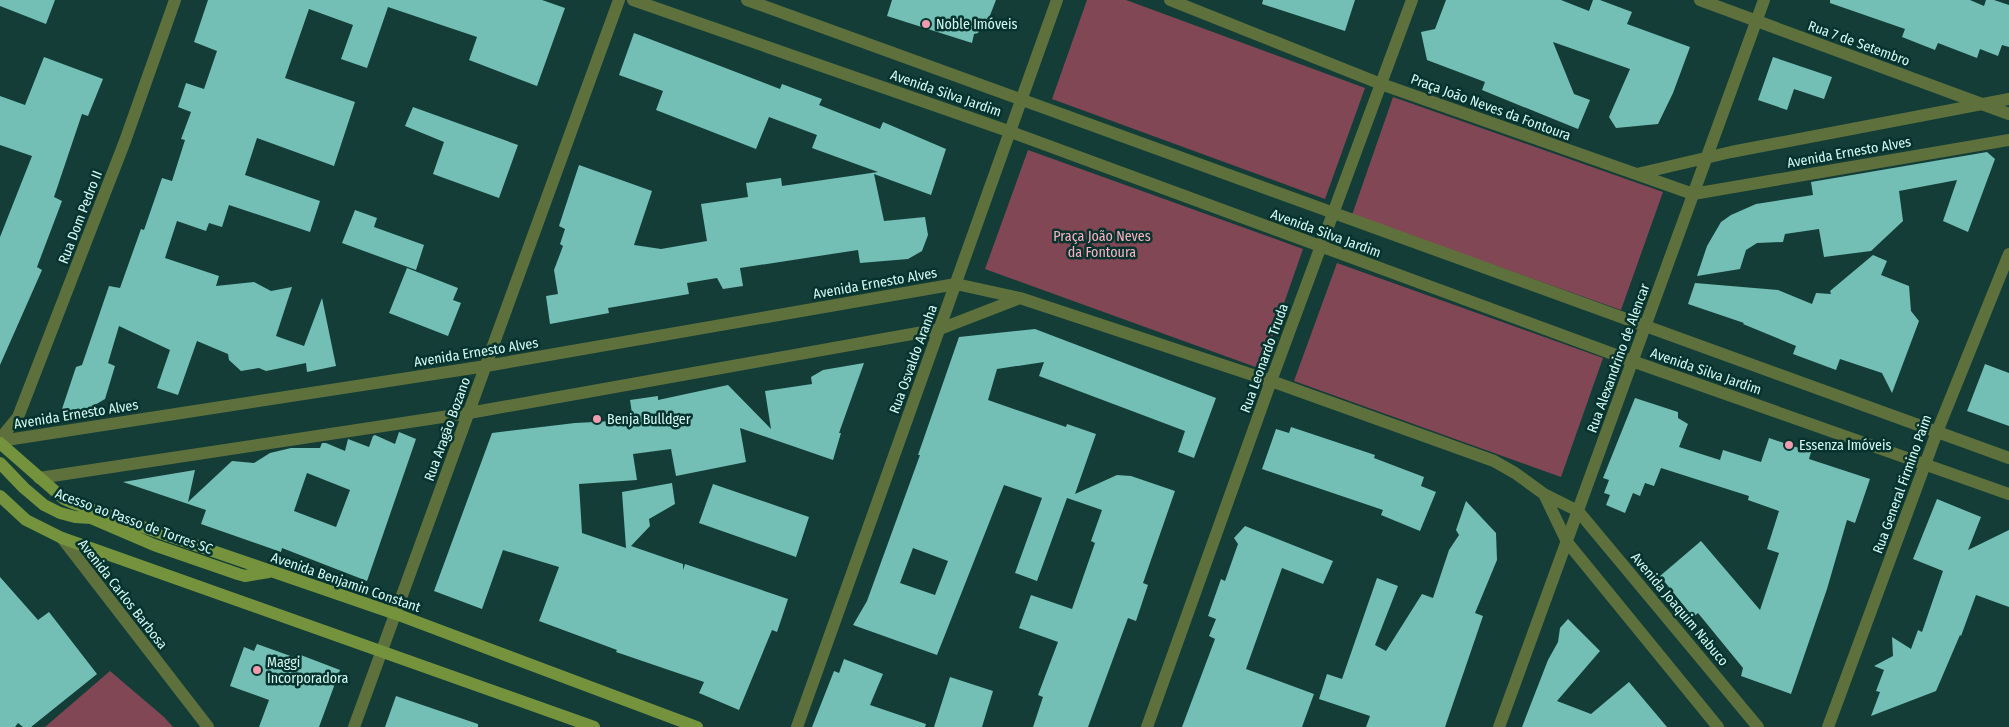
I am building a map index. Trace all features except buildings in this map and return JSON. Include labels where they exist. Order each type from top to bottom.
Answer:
[{"type":"main road","name":"Avenida Benjamin Constant","points":[[0,441],[39,478],[73,503],[396,614],[696,727]]},
{"type":"main road","name":"Acesso ao Passo de Torres SC","points":[[0,463],[24,488],[44,505],[60,513],[91,518],[154,545],[245,576],[272,571]]},
{"type":"main road","name":"Avenida Carlos Barbosa","points":[[0,496],[26,520],[62,538]]},
{"type":"main road","points":[[62,538],[382,650],[594,727]]},
{"type":"street","name":"Rua Dom Pedro II","points":[[0,441],[18,416],[125,141],[175,0]]},
{"type":"street","name":"Rua Aragão Bozano","points":[[354,727],[619,0]]},
{"type":"street","name":"Avenida Silva Jardim","points":[[633,0],[1011,132],[1632,361],[1927,463],[2009,494]]},
{"type":"street","name":"Avenida Silva Jardim","points":[[747,0],[2009,458]]},
{"type":"street","name":"Rua Osvaldo Aranha","points":[[797,727],[1058,0]]},
{"type":"street","name":"Praça João Neves da Fontoura","points":[[1170,0],[1381,84],[1634,175],[1693,194]]},
{"type":"street","name":"Rua Leonardo Truda","points":[[1147,727],[1271,381],[1322,248],[1333,212],[1412,0]]},
{"type":"street","name":"Rua 7 de Setembro","points":[[1700,0],[2009,114]]},
{"type":"street","name":"Rua Alexandrino de Alencar","points":[[1500,727],[1764,0]]},
{"type":"street","name":"Avenida Ernesto Alves","points":[[1706,160],[1731,152],[1986,105],[2009,99]]},
{"type":"street","name":"Avenida Ernesto Alves","points":[[1693,194],[2009,140]]},
{"type":"street","points":[[1634,175],[1706,160]]},
{"type":"street","name":"Rua General Firmino Paim","points":[[1828,727],[1938,432],[2009,254]]},
{"type":"street","name":"Avenida Ernesto Alves","points":[[0,441],[486,366],[956,284]]},
{"type":"street","points":[[956,284],[1020,298],[1271,381],[1494,461],[1515,473],[1544,494],[1578,511]]},
{"type":"street","points":[[39,478],[469,413],[940,329],[1020,298]]},
{"type":"street","points":[[1544,494],[1567,542],[1718,727]]},
{"type":"street","name":"Avenida Joaquim Nabuco","points":[[1578,511],[1758,727]]},
{"type":"street","name":"Avenida Carlos Barbosa","points":[[62,538],[208,727]]},
{"type":"green space","points":[[1087,0],[1126,0],[1365,88],[1325,199],[1052,99]]},
{"type":"green space","points":[[1393,97],[1663,192],[1621,310],[1352,215]]},
{"type":"green space","name":"Praça João Neves da Fontoura","points":[[1028,150],[1303,249],[1261,369],[985,269]]},
{"type":"green space","points":[[1337,263],[1603,358],[1561,477],[1294,381]]},
{"type":"green space","points":[[110,671],[173,727],[45,727]]},
{"type":"place","name":"Noble Imóveis","points":[[926,24]]},
{"type":"place","name":"Benja Bulldger","points":[[597,419]]},
{"type":"place","name":"Essenza Imóveis","points":[[1789,445]]},
{"type":"place","name":"Maggi Incorporadora","points":[[257,670]]}]
